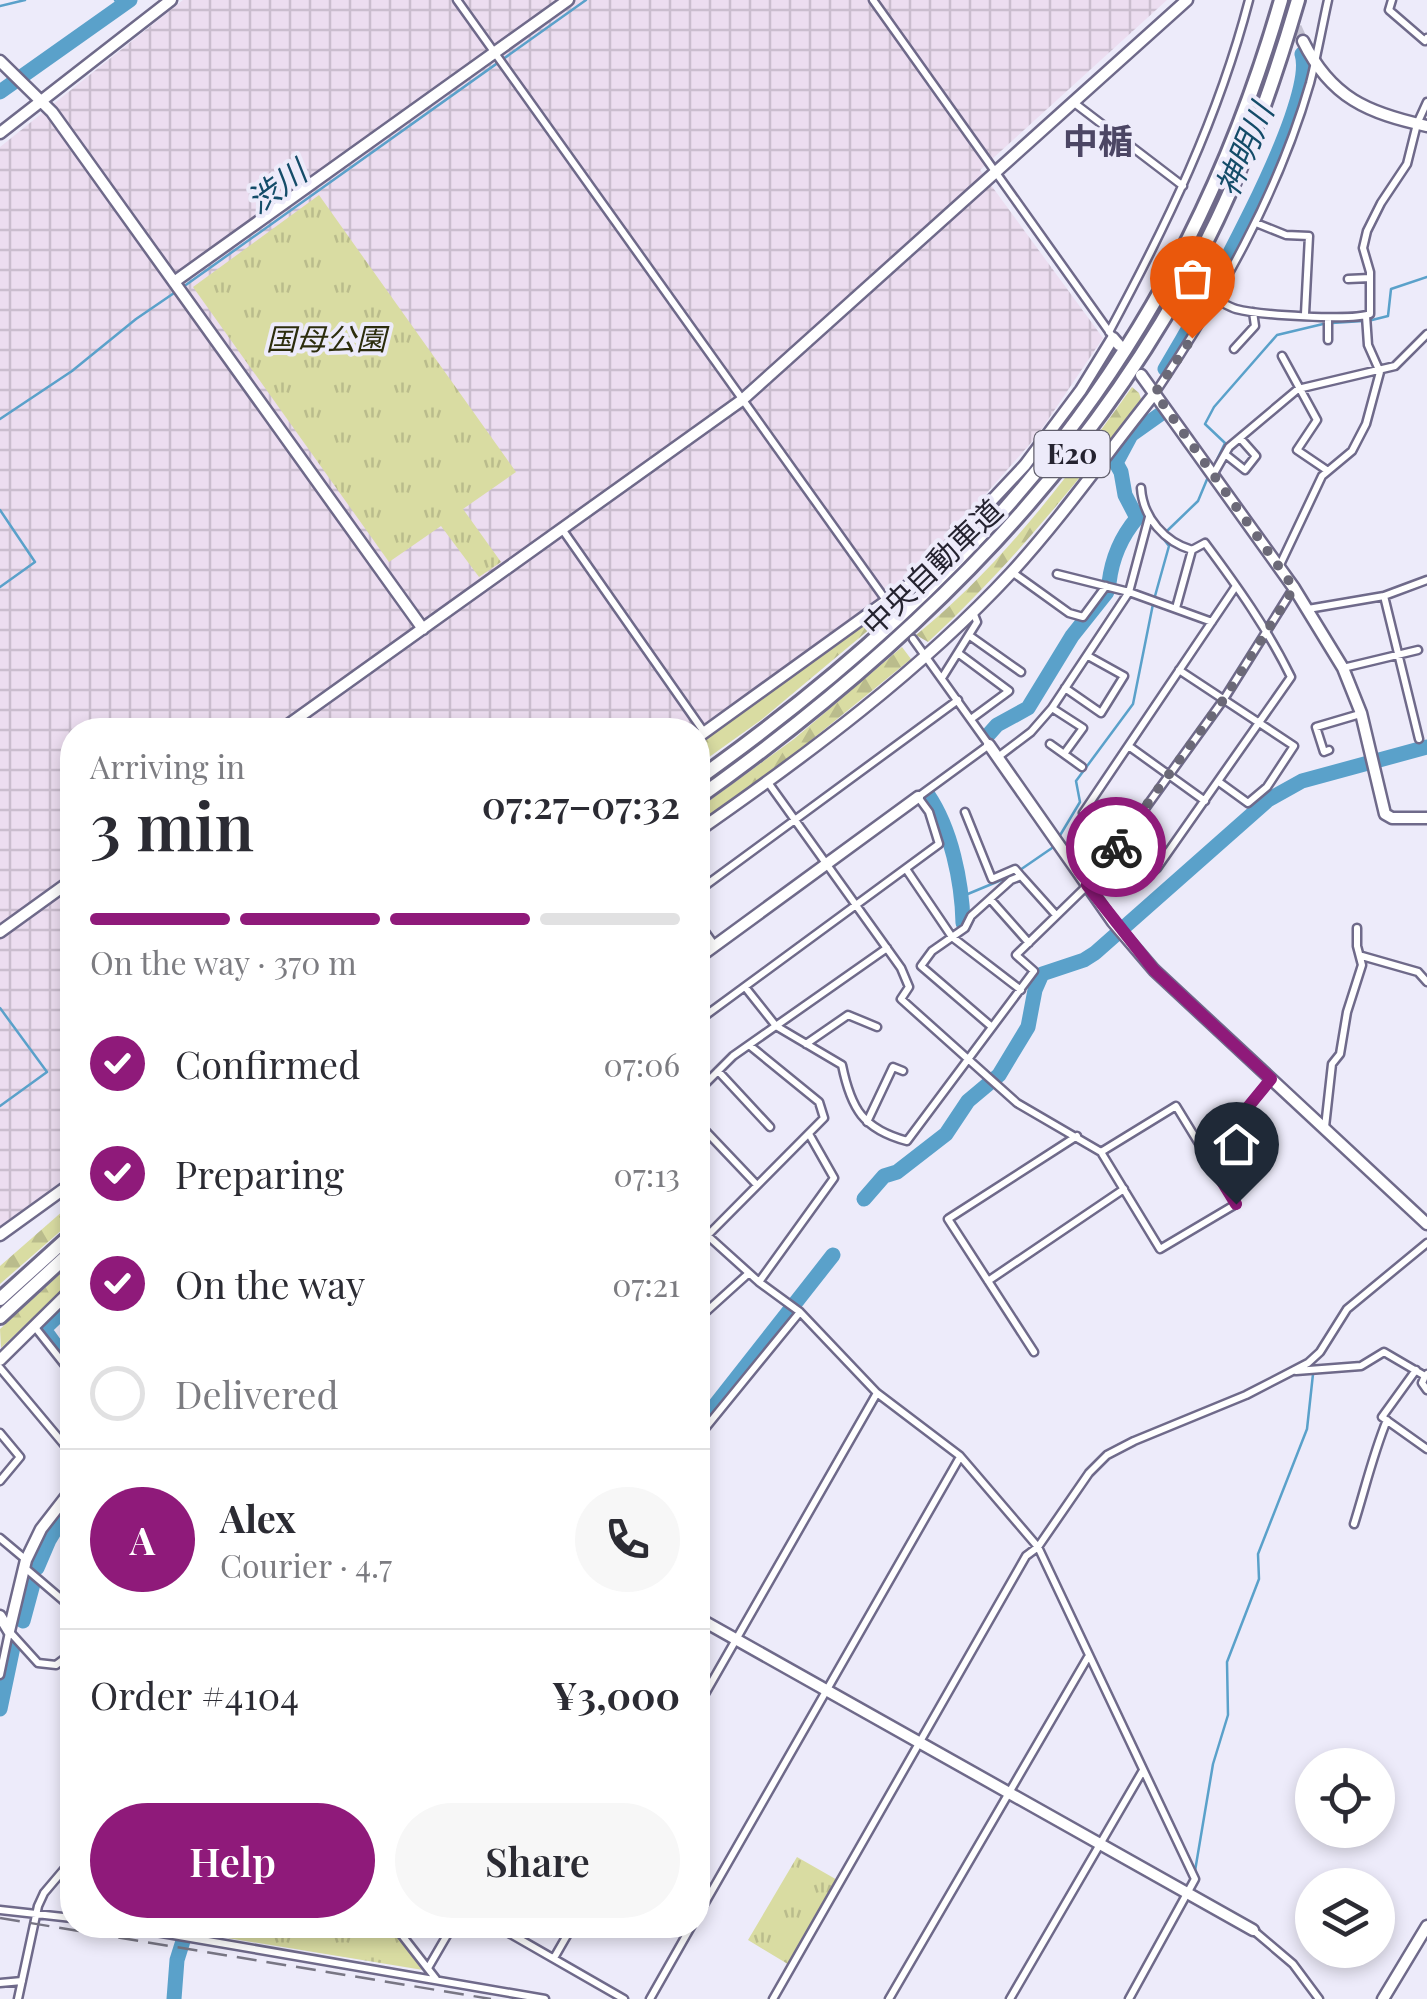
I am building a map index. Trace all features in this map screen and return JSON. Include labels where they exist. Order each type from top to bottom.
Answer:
[{"type":"highway","name":"中央自動車道","points":[[710,770],[818,686],[920,599],[1007,509],[1085,412],[1150,313],[1205,206],[1248,100],[1281,0]]},
{"type":"highway","name":"中央自動車道","points":[[710,789],[828,699],[941,599],[1021,517],[1098,420],[1163,323],[1218,218],[1264,107],[1298,0]]},
{"type":"highway","points":[[0,1299],[60,1245]]},
{"type":"highway","points":[[0,1317],[60,1262]]},
{"type":"street","points":[[0,133],[172,0]]},
{"type":"street","points":[[456,0],[890,606]]},
{"type":"street","points":[[178,287],[568,0]]},
{"type":"street","points":[[873,0],[1114,338]]},
{"type":"street","points":[[299,718],[742,400],[1187,0]]},
{"type":"street","points":[[710,728],[890,606],[1024,465],[1081,390],[1114,338],[1166,226],[1234,57],[1249,0]]},
{"type":"street","points":[[710,823],[768,782],[973,611],[1012,572],[1155,393],[1215,299],[1256,224],[1310,81],[1328,0]]},
{"type":"street","points":[[1392,0],[1389,10],[1425,41],[1427,38]]},
{"type":"street","points":[[1303,41],[1313,62],[1357,104],[1392,119],[1422,125]]},
{"type":"street","points":[[0,61],[41,100],[423,629]]},
{"type":"street","points":[[1072,101],[1183,186]]},
{"type":"street","points":[[1215,299],[1253,312],[1328,318],[1370,314],[1370,278],[1363,248],[1367,231],[1407,164],[1427,102]]},
{"type":"street","points":[[1256,224],[1286,236],[1308,236],[1305,314]]},
{"type":"street","points":[[1348,279],[1370,278]]},
{"type":"street","points":[[1234,349],[1255,326],[1253,312]]},
{"type":"street","points":[[1278,567],[1322,476],[1358,442],[1380,372],[1368,345],[1366,316]]},
{"type":"street","points":[[1328,318],[1328,340]]},
{"type":"street","points":[[1213,476],[1240,438],[1298,390],[1396,366],[1427,334]]},
{"type":"street","points":[[1282,356],[1318,420],[1297,450],[1328,471]]},
{"type":"street","points":[[1142,375],[1308,608],[1344,668],[1362,713],[1387,817],[1427,818]]},
{"type":"street","points":[[1225,454],[1245,470],[1256,456],[1240,438]]},
{"type":"street","points":[[1140,488],[1142,505],[1171,544],[1192,550]]},
{"type":"street","points":[[998,757],[1031,732],[1052,708],[1129,592],[1149,516]]},
{"type":"street","points":[[562,529],[690,718]]},
{"type":"street","points":[[1176,608],[1192,550],[1205,542],[1268,630],[1291,677],[1157,868],[1141,882],[1083,813],[1236,586]]},
{"type":"street","points":[[1012,572],[1069,613],[1083,617],[1106,586]]},
{"type":"street","points":[[1057,574],[1129,592],[1212,622]]},
{"type":"street","points":[[1308,608],[1384,596],[1427,580]]},
{"type":"street","points":[[745,987],[776,1026],[842,1065],[848,1093],[866,1123],[883,1134],[907,1141],[1034,971],[1016,955],[1087,885],[1114,850],[1224,699],[1294,588]]},
{"type":"street","points":[[1384,596],[1419,739]]},
{"type":"street","points":[[942,678],[977,622],[973,611]]},
{"type":"street","points":[[970,636],[1021,672]]},
{"type":"street","points":[[913,638],[1113,922],[1154,970],[1427,1224]]},
{"type":"street","points":[[1344,668],[1418,650]]},
{"type":"street","points":[[958,654],[1009,691],[971,719]]},
{"type":"street","points":[[1065,688],[1102,713],[1124,676],[1088,656]]},
{"type":"street","points":[[1179,670],[1294,746],[1267,787],[1248,804],[1219,782]]},
{"type":"street","points":[[710,882],[958,700]]},
{"type":"street","points":[[1052,708],[1084,728],[1064,754]]},
{"type":"street","points":[[1329,750],[1324,752],[1316,727],[1362,713]]},
{"type":"street","points":[[710,950],[989,744]]},
{"type":"street","points":[[1050,744],[1082,766]]},
{"type":"street","points":[[1130,747],[1205,801]]},
{"type":"street","points":[[768,782],[887,948],[910,987],[902,1000],[1017,1103],[1101,1152],[1160,1250],[1236,1204],[1176,1106],[1101,1152]]},
{"type":"street","points":[[710,1012],[939,844],[930,812],[918,797]]},
{"type":"street","points":[[965,812],[992,878],[1015,869],[1056,916]]},
{"type":"street","points":[[906,869],[952,937],[1021,990]]},
{"type":"street","points":[[992,1028],[920,966],[932,951],[965,928],[971,916],[1011,880],[1021,876]]},
{"type":"street","points":[[0,932],[60,889]]},
{"type":"street","points":[[990,899],[1028,943]]},
{"type":"street","points":[[1357,928],[1356,946],[1362,956],[1418,972],[1427,982]]},
{"type":"street","points":[[710,939],[715,946]]},
{"type":"street","points":[[710,1079],[776,1026],[887,948]]},
{"type":"street","points":[[1325,1128],[1332,1064],[1340,1054],[1362,956]]},
{"type":"street","points":[[806,1044],[848,1015],[877,1027]]},
{"type":"street","points":[[710,1233],[824,1118],[819,1102],[749,1046]]},
{"type":"street","points":[[866,1123],[893,1067],[903,1071]]},
{"type":"street","points":[[718,1071],[770,1127]]},
{"type":"street","points":[[1207,1157],[1271,1079]]},
{"type":"street","points":[[759,1282],[834,1178],[808,1134]]},
{"type":"street","points":[[710,1136],[757,1185]]},
{"type":"street","points":[[1034,1352],[948,1220],[1077,1136]]},
{"type":"street","points":[[988,1281],[1124,1190]]},
{"type":"street","points":[[0,1235],[60,1192]]},
{"type":"street","points":[[710,1239],[796,1309],[877,1392],[960,1456],[1038,1547],[1195,1879],[1129,1999]]},
{"type":"street","points":[[773,1999],[1026,1556],[1038,1547],[1089,1474],[1117,1448],[1295,1372],[1320,1352],[1348,1310],[1427,1242]]},
{"type":"street","points":[[710,1307],[749,1273]]},
{"type":"street","points":[[0,1360],[60,1301]]},
{"type":"street","points":[[710,1423],[796,1309]]},
{"type":"street","points":[[34,1326],[60,1359]]},
{"type":"street","points":[[1295,1372],[1361,1366],[1384,1352],[1426,1375],[1422,1384],[1427,1390]]},
{"type":"street","points":[[0,1368],[60,1440]]},
{"type":"street","points":[[1416,1370],[1382,1417],[1427,1449]]},
{"type":"street","points":[[710,1685],[877,1392]]},
{"type":"street","points":[[1354,1524],[1386,1420]]},
{"type":"street","points":[[0,1434],[20,1457],[0,1481]]},
{"type":"street","points":[[710,1895],[960,1456]]},
{"type":"street","points":[[0,1675],[25,1564],[41,1528],[60,1504]]},
{"type":"street","points":[[0,1538],[60,1597]]},
{"type":"street","points":[[0,1616],[38,1662],[60,1662]]},
{"type":"street","points":[[710,1625],[1253,1930],[1293,1964],[1319,1999]]},
{"type":"street","points":[[888,1999],[1088,1657]]},
{"type":"street","points":[[1010,1999],[1142,1771]]},
{"type":"street","points":[[18,1999],[37,1912],[44,1893],[60,1874]]},
{"type":"street","points":[[0,1910],[60,1916]]},
{"type":"street","points":[[1383,1999],[1427,1926]]},
{"type":"street","points":[[195,1938],[545,1999]]},
{"type":"street","points":[[404,1938],[438,1981]]},
{"type":"street","points":[[428,1968],[445,1938]]},
{"type":"street","points":[[518,1938],[624,1999]]},
{"type":"street","points":[[554,1958],[566,1938]]},
{"type":"street","points":[[650,1999],[685,1938]]},
{"type":"street","points":[[0,1982],[22,1982]]},
{"type":"shaded area","points":[[183,0],[1167,0],[980,170],[1103,338],[1037,436],[917,572],[710,719],[60,718],[60,1183],[0,1226],[0,147]]},
{"type":"green space","name":"国母公園","points":[[319,195],[516,472],[463,509],[501,562],[479,577],[441,526],[389,562],[193,287]]},
{"type":"green space","points":[[1132,387],[1141,399],[1040,525],[928,642],[916,635],[1005,550],[1058,487]]},
{"type":"green space","points":[[874,617],[877,623],[761,720],[710,756],[710,735]]},
{"type":"green space","points":[[902,647],[911,659],[710,816],[710,800],[794,739]]},
{"type":"green space","points":[[60,1214],[60,1232],[0,1284],[0,1266]]},
{"type":"green space","points":[[60,1274],[60,1292],[1,1348],[0,1329]]},
{"type":"green space","points":[[797,1857],[839,1881],[791,1966],[748,1940]]},
{"type":"green space","points":[[228,1938],[398,1938],[423,1970]]},
{"type":"waterway","points":[[0,6],[25,0]]},
{"type":"waterway","points":[[115,0],[120,7]]},
{"type":"waterway","points":[[0,92],[130,0]]},
{"type":"waterway","name":"渋川","points":[[183,287],[586,0]]},
{"type":"waterway","name":"神明川","points":[[1165,369],[1226,260],[1274,162],[1302,80],[1302,54]]},
{"type":"waterway","points":[[1372,320],[1388,316],[1391,289],[1427,277]]},
{"type":"waterway","name":"渋川","points":[[0,419],[72,371],[177,291]]},
{"type":"waterway","points":[[1332,323],[1363,321]]},
{"type":"waterway","points":[[1215,464],[1225,443],[1205,424],[1214,407],[1277,335],[1323,324]]},
{"type":"waterway","name":"神明川","points":[[1109,583],[1118,549],[1137,518],[1125,495],[1116,463],[1131,435],[1162,413]]},
{"type":"waterway","points":[[1168,530],[1198,501],[1208,477]]},
{"type":"waterway","name":"渋川","points":[[0,510],[35,562],[0,587]]},
{"type":"waterway","points":[[1155,596],[1169,546],[1162,537]]},
{"type":"waterway","name":"神明川","points":[[989,734],[997,725],[1028,708],[1072,636],[1107,592]]},
{"type":"waterway","points":[[1059,837],[1080,802],[1076,781],[1133,704],[1153,604]]},
{"type":"waterway","points":[[864,1199],[884,1176],[897,1172],[946,1134],[968,1101],[999,1075],[1028,1027],[1042,974],[1095,953],[1268,800],[1302,781],[1427,747]]},
{"type":"waterway","name":"神明川","points":[[928,795],[954,856],[963,923]]},
{"type":"waterway","points":[[1020,870],[1052,848]]},
{"type":"waterway","points":[[963,896],[1011,876]]},
{"type":"waterway","name":"渋川","points":[[0,1008],[47,1072],[0,1106]]},
{"type":"waterway","points":[[710,1412],[833,1255]]},
{"type":"waterway","name":"渋川","points":[[60,1314],[44,1329],[60,1351]]},
{"type":"waterway","points":[[1195,1871],[1213,1764],[1228,1715],[1227,1662],[1259,1579],[1258,1554],[1307,1429],[1313,1374]]},
{"type":"waterway","name":"渋川","points":[[37,1568],[60,1522]]},
{"type":"waterway","name":"渋川","points":[[23,1621],[33,1584]]},
{"type":"waterway","name":"渋川","points":[[0,1709],[13,1647]]},
{"type":"waterway","points":[[174,1999],[177,1960],[184,1938]]},
{"type":"tunnel","points":[[1284,0],[1303,41]]},
{"type":"railway","points":[[0,1918],[60,1928]]},
{"type":"railway","points":[[121,1938],[491,1999]]},
{"type":"way so far","points":[[1116,847],[1224,699],[1294,588],[1155,393],[1192,338]]},
{"type":"district","name":"中楯","points":[[1098,142]]},
{"type":"route","points":[[1116,847],[1087,885],[1154,970],[1271,1079],[1207,1157],[1236,1204]]}]
